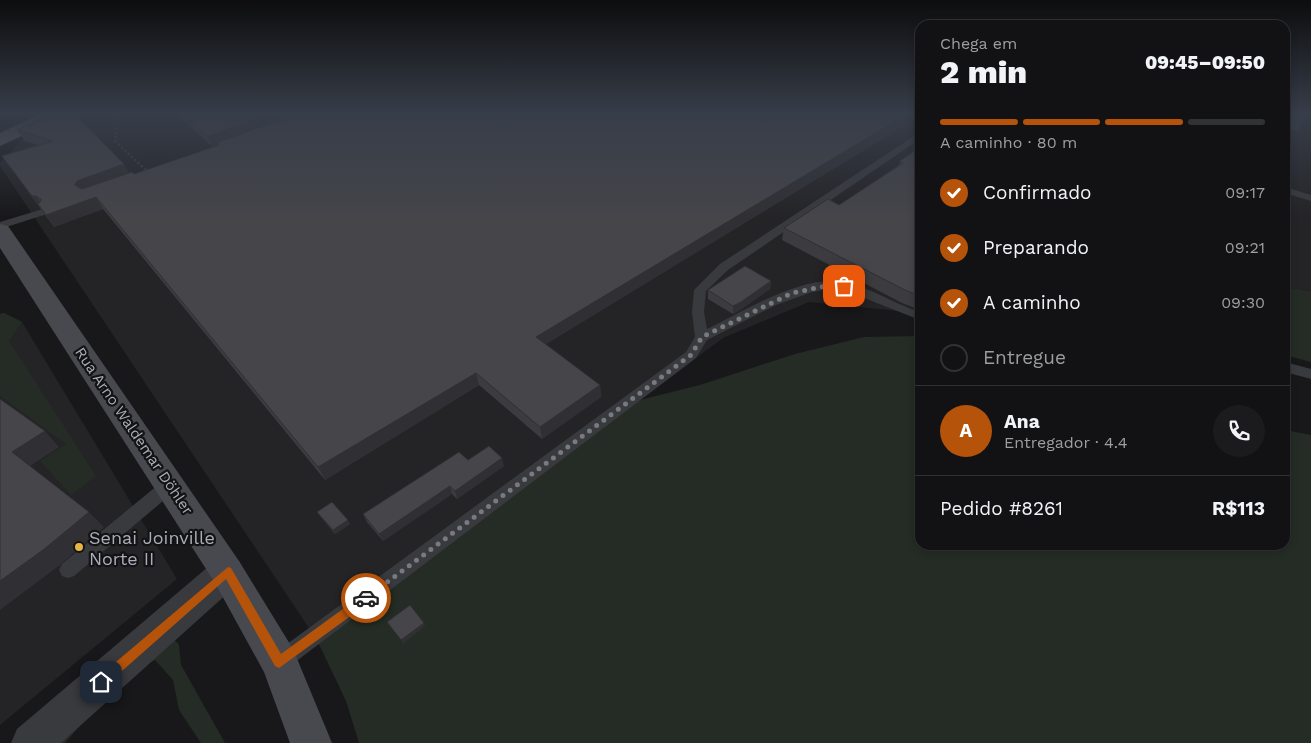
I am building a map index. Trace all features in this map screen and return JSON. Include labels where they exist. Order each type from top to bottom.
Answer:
[{"type":"main road","name":"Rua Arno Waldemar Döhler","points":[[0,230],[228,572],[279,662],[311,743]]},
{"type":"street","points":[[31,743],[228,572]]},
{"type":"lane","points":[[702,337],[698,312],[700,290],[724,266],[900,149]]},
{"type":"lane","points":[[1290,192],[1311,198]]},
{"type":"lane","points":[[0,226],[43,212]]},
{"type":"lane","points":[[279,662],[691,355],[702,337],[792,293],[826,286],[844,286],[915,314]]},
{"type":"lane","points":[[1290,368],[1311,374]]},
{"type":"lane","points":[[68,570],[170,485]]},
{"type":"path","points":[[123,149],[151,174]]},
{"type":"shaded area","points":[[13,149],[915,149],[915,313],[809,302],[723,338],[317,640],[0,166],[0,163]]},
{"type":"shaded area","points":[[1290,149],[1311,149],[1311,291],[1290,288]]},
{"type":"shaded area","points":[[1290,288],[1311,291],[1311,362],[1290,356]]},
{"type":"shaded area","name":"Senai Joinville Norte II","points":[[4,313],[22,322],[177,579],[0,725],[0,314]]},
{"type":"shaded area","points":[[4,313],[22,322],[9,341],[96,476],[71,495],[40,461],[66,444],[0,396],[0,314]]},
{"type":"shaded area","points":[[915,336],[915,550],[1290,550],[1290,431],[1311,435],[1311,743],[359,743],[346,701],[317,640],[640,400],[700,385],[795,354],[864,337]]},
{"type":"shaded area","points":[[168,632],[179,645],[181,665],[225,743],[201,743],[179,710],[173,680],[155,660],[119,686],[65,743],[43,743]]},
{"type":"building","points":[[27,149],[109,149],[124,164],[77,181],[75,185],[82,189],[132,172],[134,174],[208,149],[849,149],[536,337],[600,385],[540,427],[476,373],[318,467],[96,197],[46,215],[38,204],[42,200],[32,196],[2,156]]},
{"type":"building","points":[[915,150],[915,294],[784,228],[828,199],[839,205],[903,163],[900,161]]},
{"type":"building","points":[[745,266],[771,281],[733,306],[708,290]]},
{"type":"building","points":[[0,399],[45,431],[12,452],[89,512],[43,550],[0,581]]},
{"type":"building","points":[[489,446],[502,458],[455,491],[450,486],[379,534],[363,514],[459,452],[468,460]]},
{"type":"building","points":[[332,502],[348,520],[333,530],[317,512]]},
{"type":"building","points":[[410,605],[424,623],[401,640],[387,622]]},
{"type":"way so far","points":[[366,598],[691,355],[702,337],[792,293],[826,286],[844,286]]},
{"type":"place","name":"Senai Joinville Norte II","points":[[79,547]]},
{"type":"route","points":[[101,682],[228,572],[279,662],[366,598]]}]
